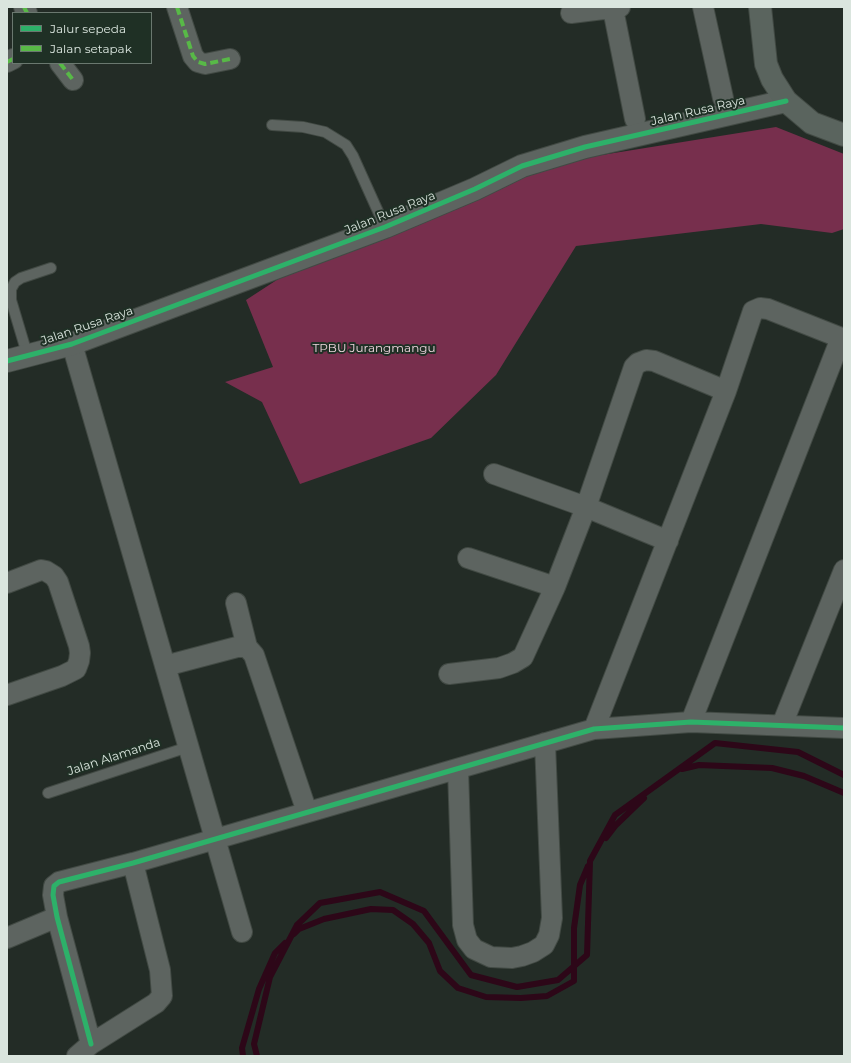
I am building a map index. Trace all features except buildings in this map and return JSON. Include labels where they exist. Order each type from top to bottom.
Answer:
[{"type":"main road","points":[[760,7],[766,64],[772,79],[786,101],[812,123],[844,135]]},
{"type":"street","points":[[177,7],[193,56],[198,62],[205,64],[230,59]]},
{"type":"street","points":[[703,7],[723,98]]},
{"type":"street","points":[[571,13],[616,8],[635,119]]},
{"type":"street","points":[[61,64],[73,80]]},
{"type":"street","name":"Jalan Rusa Raya","points":[[17,359],[72,344],[385,227],[475,189],[522,166],[585,147],[786,101]]},
{"type":"street","points":[[594,729],[726,391],[753,311],[760,308],[768,309],[842,338],[691,722]]},
{"type":"street","points":[[72,344],[242,932]]},
{"type":"street","points":[[449,674],[499,668],[513,663],[523,657],[555,587],[586,507],[634,367],[638,363],[646,360],[654,361],[726,391]]},
{"type":"street","points":[[494,474],[586,507],[668,541]]},
{"type":"street","points":[[468,558],[555,587]]},
{"type":"street","points":[[7,583],[41,570],[54,576],[61,589],[80,653],[76,668],[62,676],[7,695]]},
{"type":"street","points":[[782,725],[844,570]]},
{"type":"street","points":[[236,603],[247,647],[254,655],[307,812]]},
{"type":"street","points":[[165,666],[237,647],[247,647]]},
{"type":"street","points":[[133,863],[160,970],[162,996],[156,1003],[84,1050],[52,895],[54,886],[59,882],[133,863],[594,729],[691,722],[844,728]]},
{"type":"street","points":[[458,769],[463,925],[467,940],[474,949],[491,957],[512,958],[522,956],[533,952],[544,944],[549,935],[552,918],[545,743]]},
{"type":"street","points":[[7,938],[57,917]]},
{"type":"lane","points":[[272,125],[303,127],[325,132],[346,145],[356,162],[385,227]]},
{"type":"lane","points":[[17,359],[11,289],[15,282],[21,278],[51,268]]},
{"type":"lane","name":"Jalan Alamanda","points":[[48,793],[188,747]]},
{"type":"green space","name":"TPBU Jurangmangu","points":[[776,127],[844,154],[844,229],[832,233],[761,224],[576,246],[496,375],[431,438],[300,484],[262,402],[225,382],[273,367],[246,300],[289,272],[480,191],[583,158]]},
{"type":"waterway","points":[[257,1056],[254,1044],[270,977],[297,925],[320,903],[380,892],[424,911],[471,975],[517,987],[558,980],[587,955],[590,861],[615,815],[715,743],[798,752],[844,775]]},
{"type":"waterway","points":[[682,769],[699,765],[772,768],[804,776],[844,793]]},
{"type":"waterway","points":[[606,838],[616,825],[644,798]]},
{"type":"waterway","points":[[294,934],[299,929],[324,919],[371,909],[393,910],[413,924],[429,943],[440,971],[458,988],[486,997],[521,998],[547,996],[574,981],[574,928],[580,885],[588,866]]},
{"type":"waterway","points":[[243,1056],[242,1048],[259,989],[275,953],[285,943]]},
{"type":"marked path","points":[[24,7],[26,12]]},
{"type":"marked path","points":[[177,7],[193,56],[198,62],[205,64],[230,59]]},
{"type":"marked path","points":[[7,62],[12,60]]},
{"type":"marked path","points":[[61,64],[73,80]]},
{"type":"cycle path","points":[[7,361],[72,344],[385,227],[475,189],[522,166],[585,147],[786,101]]},
{"type":"cycle path","points":[[91,1044],[57,917],[53,895],[54,886],[59,882],[133,863],[594,729],[691,722],[844,728]]}]
